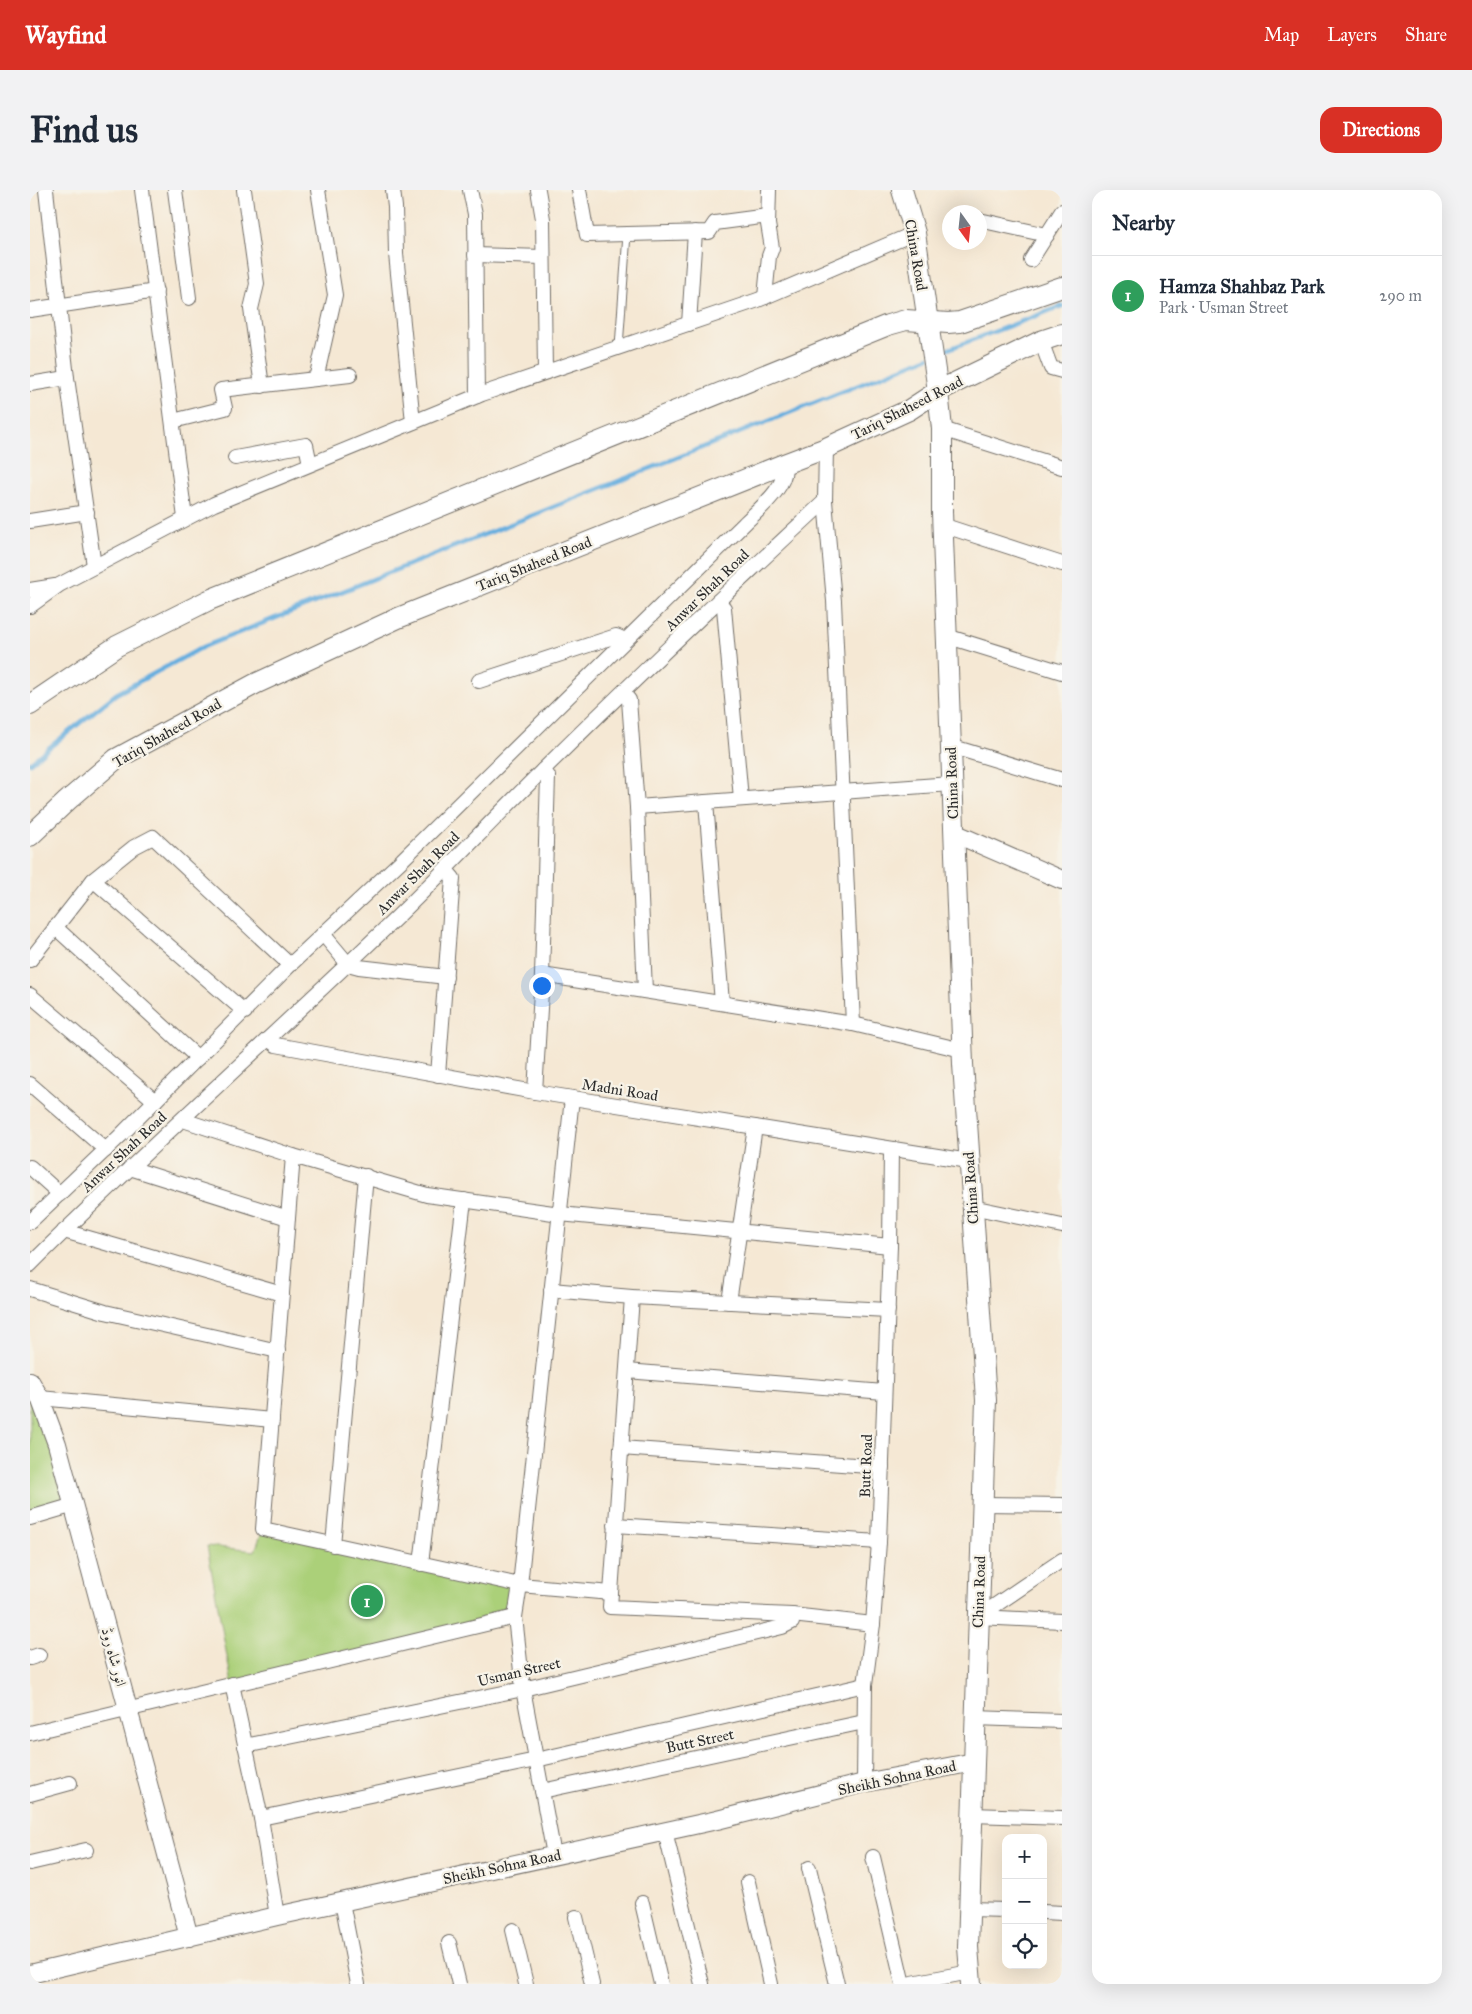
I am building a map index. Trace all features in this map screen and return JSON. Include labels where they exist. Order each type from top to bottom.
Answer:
[{"type":"main road","name":"China Road","points":[[902,190],[915,233],[942,429],[942,525],[962,1050],[986,1400],[969,1909],[968,1948],[970,1978]]},
{"type":"main road","points":[[30,705],[117,646],[208,600],[888,325],[906,320],[960,322],[1062,288]]},
{"type":"main road","name":"Tariq Shaheed Road","points":[[30,836],[116,759],[255,684],[398,618],[826,448],[909,410],[936,384],[1062,334]]},
{"type":"street","points":[[46,190],[67,378],[94,566]]},
{"type":"street","points":[[142,190],[185,518]]},
{"type":"street","points":[[175,190],[190,298]]},
{"type":"street","points":[[244,190],[258,284],[251,310],[262,386]]},
{"type":"street","points":[[316,379],[334,295],[318,190]]},
{"type":"street","points":[[393,190],[396,207],[396,254],[413,422]]},
{"type":"street","points":[[470,190],[475,214],[477,396]]},
{"type":"street","points":[[538,190],[543,219],[545,372]]},
{"type":"street","points":[[579,190],[587,235],[710,232],[714,223],[768,216]]},
{"type":"street","points":[[765,297],[769,256],[772,248],[768,216],[769,190]]},
{"type":"street","points":[[1031,260],[1062,211]]},
{"type":"street","points":[[987,222],[1046,235]]},
{"type":"street","points":[[689,324],[695,232]]},
{"type":"street","points":[[30,606],[59,585],[214,504],[477,396],[765,297],[915,233]]},
{"type":"street","points":[[475,255],[543,257]]},
{"type":"street","points":[[30,310],[156,291]]},
{"type":"street","points":[[1041,341],[1051,368],[1062,370]]},
{"type":"street","points":[[173,421],[225,408],[221,390],[350,375]]},
{"type":"street","points":[[30,384],[67,378]]},
{"type":"street","points":[[942,429],[1062,467]]},
{"type":"street","points":[[235,458],[306,445],[310,464]]},
{"type":"street","points":[[826,448],[825,501],[834,600],[853,1024]]},
{"type":"street","name":"Anwar Shah Road","points":[[30,1222],[106,1150],[290,965],[402,860],[762,506],[785,477],[784,464]]},
{"type":"street","name":"Anwar Shah Road","points":[[30,1266],[130,1168],[446,870],[543,770],[825,501]]},
{"type":"street","points":[[30,521],[87,512]]},
{"type":"street","points":[[942,525],[1062,564]]},
{"type":"street","points":[[30,590],[59,585]]},
{"type":"street","points":[[718,601],[724,608],[741,799]]},
{"type":"street","points":[[479,681],[616,636],[625,640]]},
{"type":"street","points":[[946,636],[1062,672]]},
{"type":"street","points":[[623,693],[629,700],[637,807],[645,991]]},
{"type":"street","points":[[950,746],[1062,780]]},
{"type":"street","points":[[535,1092],[542,975],[548,776],[543,770]]},
{"type":"street","points":[[637,807],[952,784]]},
{"type":"street","points":[[706,802],[722,1004]]},
{"type":"street","points":[[954,833],[1062,880]]},
{"type":"street","points":[[30,960],[93,880],[134,847],[153,837],[290,965]]},
{"type":"street","points":[[438,1075],[453,878],[446,870]]},
{"type":"street","points":[[93,880],[245,1012]]},
{"type":"street","points":[[55,927],[198,1058]]},
{"type":"street","points":[[323,934],[348,964],[359,968],[446,977]]},
{"type":"street","points":[[542,975],[853,1024],[962,1050]]},
{"type":"street","points":[[30,995],[155,1101]]},
{"type":"street","name":"Madni Road","points":[[268,1039],[276,1044],[535,1092],[969,1161]]},
{"type":"street","points":[[30,1084],[106,1150]]},
{"type":"street","points":[[554,1855],[523,1689],[515,1617],[572,1098]]},
{"type":"street","points":[[183,1120],[293,1156],[427,1195],[560,1214],[890,1246]]},
{"type":"street","points":[[729,1302],[755,1127]]},
{"type":"street","name":"Butt Road","points":[[864,1783],[865,1685],[873,1624],[879,1542],[890,1246],[891,1149]]},
{"type":"street","points":[[293,1156],[263,1529],[520,1585],[611,1593]]},
{"type":"street","points":[[30,1167],[60,1194]]},
{"type":"street","points":[[130,1168],[288,1218]]},
{"type":"street","points":[[334,1544],[366,1176]]},
{"type":"street","points":[[422,1564],[464,1200]]},
{"type":"street","points":[[972,1207],[1062,1226]]},
{"type":"street","points":[[64,1231],[282,1294]]},
{"type":"street","points":[[30,1289],[105,1312],[278,1351]]},
{"type":"street","points":[[551,1290],[632,1297],[888,1310]]},
{"type":"street","points":[[632,1297],[610,1607],[792,1616],[873,1624]]},
{"type":"street","points":[[627,1371],[884,1392]]},
{"type":"street","name":"انور شاہ روڈ","points":[[30,1381],[40,1398],[57,1444],[189,1937]]},
{"type":"street","points":[[40,1398],[272,1420]]},
{"type":"street","points":[[621,1448],[882,1468]]},
{"type":"street","points":[[982,1504],[1062,1506]]},
{"type":"street","points":[[30,1518],[74,1505]]},
{"type":"street","points":[[616,1526],[879,1542]]},
{"type":"street","points":[[978,1618],[1062,1560]]},
{"type":"street","name":"Usman Street","points":[[245,1746],[523,1689],[782,1627],[792,1622],[792,1616]]},
{"type":"street","points":[[30,1733],[515,1617]]},
{"type":"street","points":[[978,1618],[1062,1621]]},
{"type":"street","points":[[232,1684],[261,1818],[277,1916]]},
{"type":"street","points":[[261,1818],[536,1760],[865,1685]]},
{"type":"street","points":[[975,1718],[1062,1721]]},
{"type":"street","name":"Butt Street","points":[[542,1791],[864,1722]]},
{"type":"street","name":"Sheikh Sohna Road","points":[[30,1974],[277,1916],[665,1831],[864,1783],[974,1762]]},
{"type":"street","points":[[30,1794],[70,1784]]},
{"type":"street","points":[[972,1815],[1062,1818]]},
{"type":"street","points":[[665,1831],[702,1984]]},
{"type":"street","points":[[30,1862],[86,1850]]},
{"type":"street","points":[[873,1857],[902,1984]]},
{"type":"street","points":[[809,1868],[837,1984]]},
{"type":"street","points":[[748,1882],[771,1984]]},
{"type":"street","points":[[342,1902],[358,1984]]},
{"type":"street","points":[[642,1903],[661,1984]]},
{"type":"street","points":[[969,1909],[1002,1910]]},
{"type":"street","points":[[1047,1912],[1062,1912]]},
{"type":"street","points":[[576,1917],[592,1984]]},
{"type":"street","points":[[513,1930],[526,1984]]},
{"type":"street","points":[[449,1943],[459,1984]]},
{"type":"street","points":[[906,1984],[970,1978]]},
{"type":"lane","points":[[619,348],[627,234]]},
{"type":"green space","points":[[30,1398],[51,1446],[67,1500],[30,1511]]},
{"type":"green space","points":[[263,1529],[520,1585],[515,1617],[232,1684],[207,1546],[255,1551]]},
{"type":"waterway","points":[[938,353],[1062,306]]},
{"type":"waterway","points":[[30,763],[116,694],[203,647],[929,357]]},
{"type":"place","name":"Hamza Shahbaz Park","points":[[367,1601]]}]
